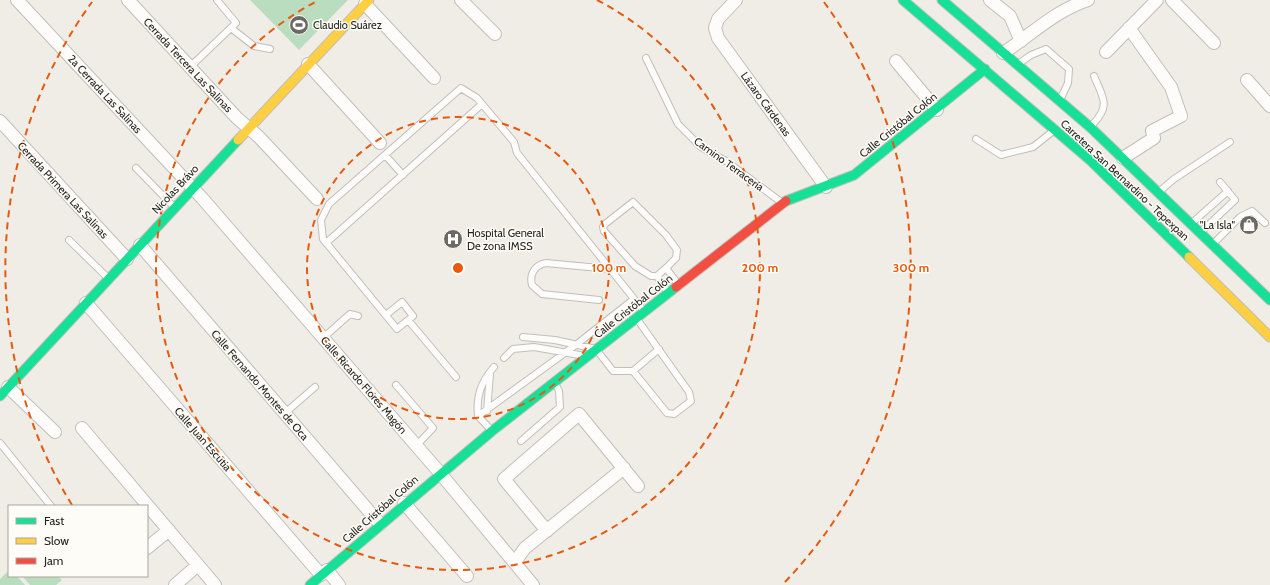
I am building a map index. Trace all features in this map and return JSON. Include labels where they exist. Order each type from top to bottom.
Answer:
[{"type":"main road","name":"Carretera San Bernardino - Tepexpan","points":[[903,0],[1090,160],[1270,337]]},
{"type":"main road","name":"Carretera San Bernardino - Tepexpan","points":[[942,0],[1090,127],[1270,300]]},
{"type":"main road","name":"Nicolas Brávo","points":[[4,391],[367,2]]},
{"type":"main road","name":"Calle Cristóbal Colón","points":[[310,585],[440,473],[586,356],[669,293],[782,203],[806,191],[841,183],[854,175],[985,70]]},
{"type":"street","name":"2a Cerrada Las Salinas","points":[[17,0],[192,188]]},
{"type":"street","name":"Cerrada Tercera Las Salinas","points":[[128,0],[237,118],[249,128],[317,199]]},
{"type":"street","points":[[461,0],[495,34]]},
{"type":"street","name":"Lázaro Cárdenas","points":[[736,0],[718,19],[715,28],[718,38],[826,187]]},
{"type":"street","points":[[990,0],[1010,16],[1021,41]]},
{"type":"street","points":[[1106,52],[1157,0]]},
{"type":"street","points":[[1172,0],[1214,43]]},
{"type":"street","points":[[1003,53],[1059,13],[1079,1]]},
{"type":"street","points":[[367,2],[434,78]]},
{"type":"street","points":[[1123,158],[1154,138],[1152,131],[1181,116],[1171,87],[1129,28]]},
{"type":"street","points":[[896,61],[937,110]]},
{"type":"street","points":[[308,64],[380,143]]},
{"type":"street","points":[[1247,80],[1270,106]]},
{"type":"street","name":"Cerrada Primera Las Salinas","points":[[0,121],[127,259]]},
{"type":"street","name":"Calle Ricardo Flores Magón","points":[[192,188],[440,473],[533,585]]},
{"type":"street","name":"Calle Fernando Montes de Oca","points":[[140,245],[380,524]]},
{"type":"street","name":"Calle Juan Escutia","points":[[86,303],[324,572],[340,585]]},
{"type":"street","points":[[4,391],[55,432]]},
{"type":"street","points":[[547,531],[504,479],[579,414],[638,486]]},
{"type":"street","points":[[82,428],[147,505]]},
{"type":"street","points":[[515,562],[525,548],[624,468]]},
{"type":"street","points":[[404,503],[467,576]]},
{"type":"street","points":[[148,506],[216,585]]},
{"type":"street","points":[[148,547],[168,530]]},
{"type":"street","points":[[175,585],[198,565]]},
{"type":"lane","points":[[190,67],[236,23],[217,0]]},
{"type":"lane","points":[[231,28],[254,46],[270,49]]},
{"type":"lane","points":[[1018,65],[1031,55],[1046,49],[1069,70],[1068,83],[1060,101]]},
{"type":"lane","name":"Camino Terracería","points":[[646,58],[678,124],[701,147],[726,162],[782,203]]},
{"type":"lane","points":[[1090,127],[1102,114],[1104,100],[1094,76]]},
{"type":"lane","points":[[386,315],[402,302],[413,316],[397,329],[323,239],[321,220],[329,204],[461,88],[477,98],[514,142],[517,153],[644,312]]},
{"type":"lane","points":[[326,243],[482,104]]},
{"type":"lane","points":[[976,139],[1001,155],[1033,147],[1055,130]]},
{"type":"lane","points":[[1159,192],[1174,179],[1230,142]]},
{"type":"lane","points":[[385,155],[403,175]]},
{"type":"lane","points":[[136,168],[175,208]]},
{"type":"lane","points":[[1200,233],[1235,200],[1220,182]]},
{"type":"lane","points":[[1192,224],[1228,191]]},
{"type":"lane","points":[[630,203],[636,203],[678,250],[676,258],[656,276],[651,276],[635,266],[604,231],[603,227],[605,224],[630,203]]},
{"type":"lane","points":[[1212,244],[1240,217],[1252,211],[1265,222]]},
{"type":"lane","points":[[69,240],[109,279]]},
{"type":"lane","points":[[599,300],[542,294],[532,285],[532,272],[538,266],[546,263],[610,269]]},
{"type":"lane","points":[[666,268],[679,285]]},
{"type":"lane","points":[[656,276],[669,293]]},
{"type":"lane","points":[[478,416],[568,352],[634,299]]},
{"type":"lane","points":[[323,338],[350,314],[358,316]]},
{"type":"lane","points":[[633,371],[667,413],[674,414],[691,401],[689,392],[636,318]]},
{"type":"lane","points":[[408,320],[456,377]]},
{"type":"lane","points":[[522,337],[555,340],[596,349],[613,370],[633,371],[659,349]]},
{"type":"lane","points":[[504,358],[513,349],[534,347],[586,356]]},
{"type":"lane","points":[[492,431],[478,416],[476,403],[479,389],[494,367]]},
{"type":"lane","points":[[487,411],[490,375]]},
{"type":"lane","points":[[521,440],[560,407],[559,391],[554,382]]},
{"type":"lane","points":[[396,385],[433,428],[416,446]]},
{"type":"lane","points":[[285,413],[315,387]]},
{"type":"lane","points":[[0,443],[50,505]]},
{"type":"green space","name":"Claudio Suárez","points":[[250,0],[348,0],[299,50]]},
{"type":"green space","points":[[8,571],[8,577],[18,577],[25,585],[0,585],[0,579]]},
{"type":"green space","points":[[23,577],[59,577],[62,580],[56,585],[30,585]]},
{"type":"traffic: fast","points":[[903,0],[1090,160],[1189,257]]},
{"type":"traffic: fast","points":[[942,0],[1090,127],[1270,300]]},
{"type":"traffic: fast","points":[[786,201],[854,175],[985,69]]},
{"type":"traffic: fast","points":[[0,396],[238,140]]},
{"type":"traffic: fast","points":[[310,585],[492,431],[676,287]]},
{"type":"traffic: slow","points":[[238,140],[369,0]]},
{"type":"traffic: slow","points":[[1189,257],[1270,337]]},
{"type":"traffic: jam","points":[[676,287],[786,201]]},
{"type":"place","name":"Claudio Suárez","points":[[299,25]]},
{"type":"place","name":"\"La Isla\"","points":[[1249,225]]},
{"type":"place","name":"Hospital General De zona IMSS","points":[[453,239]]}]
